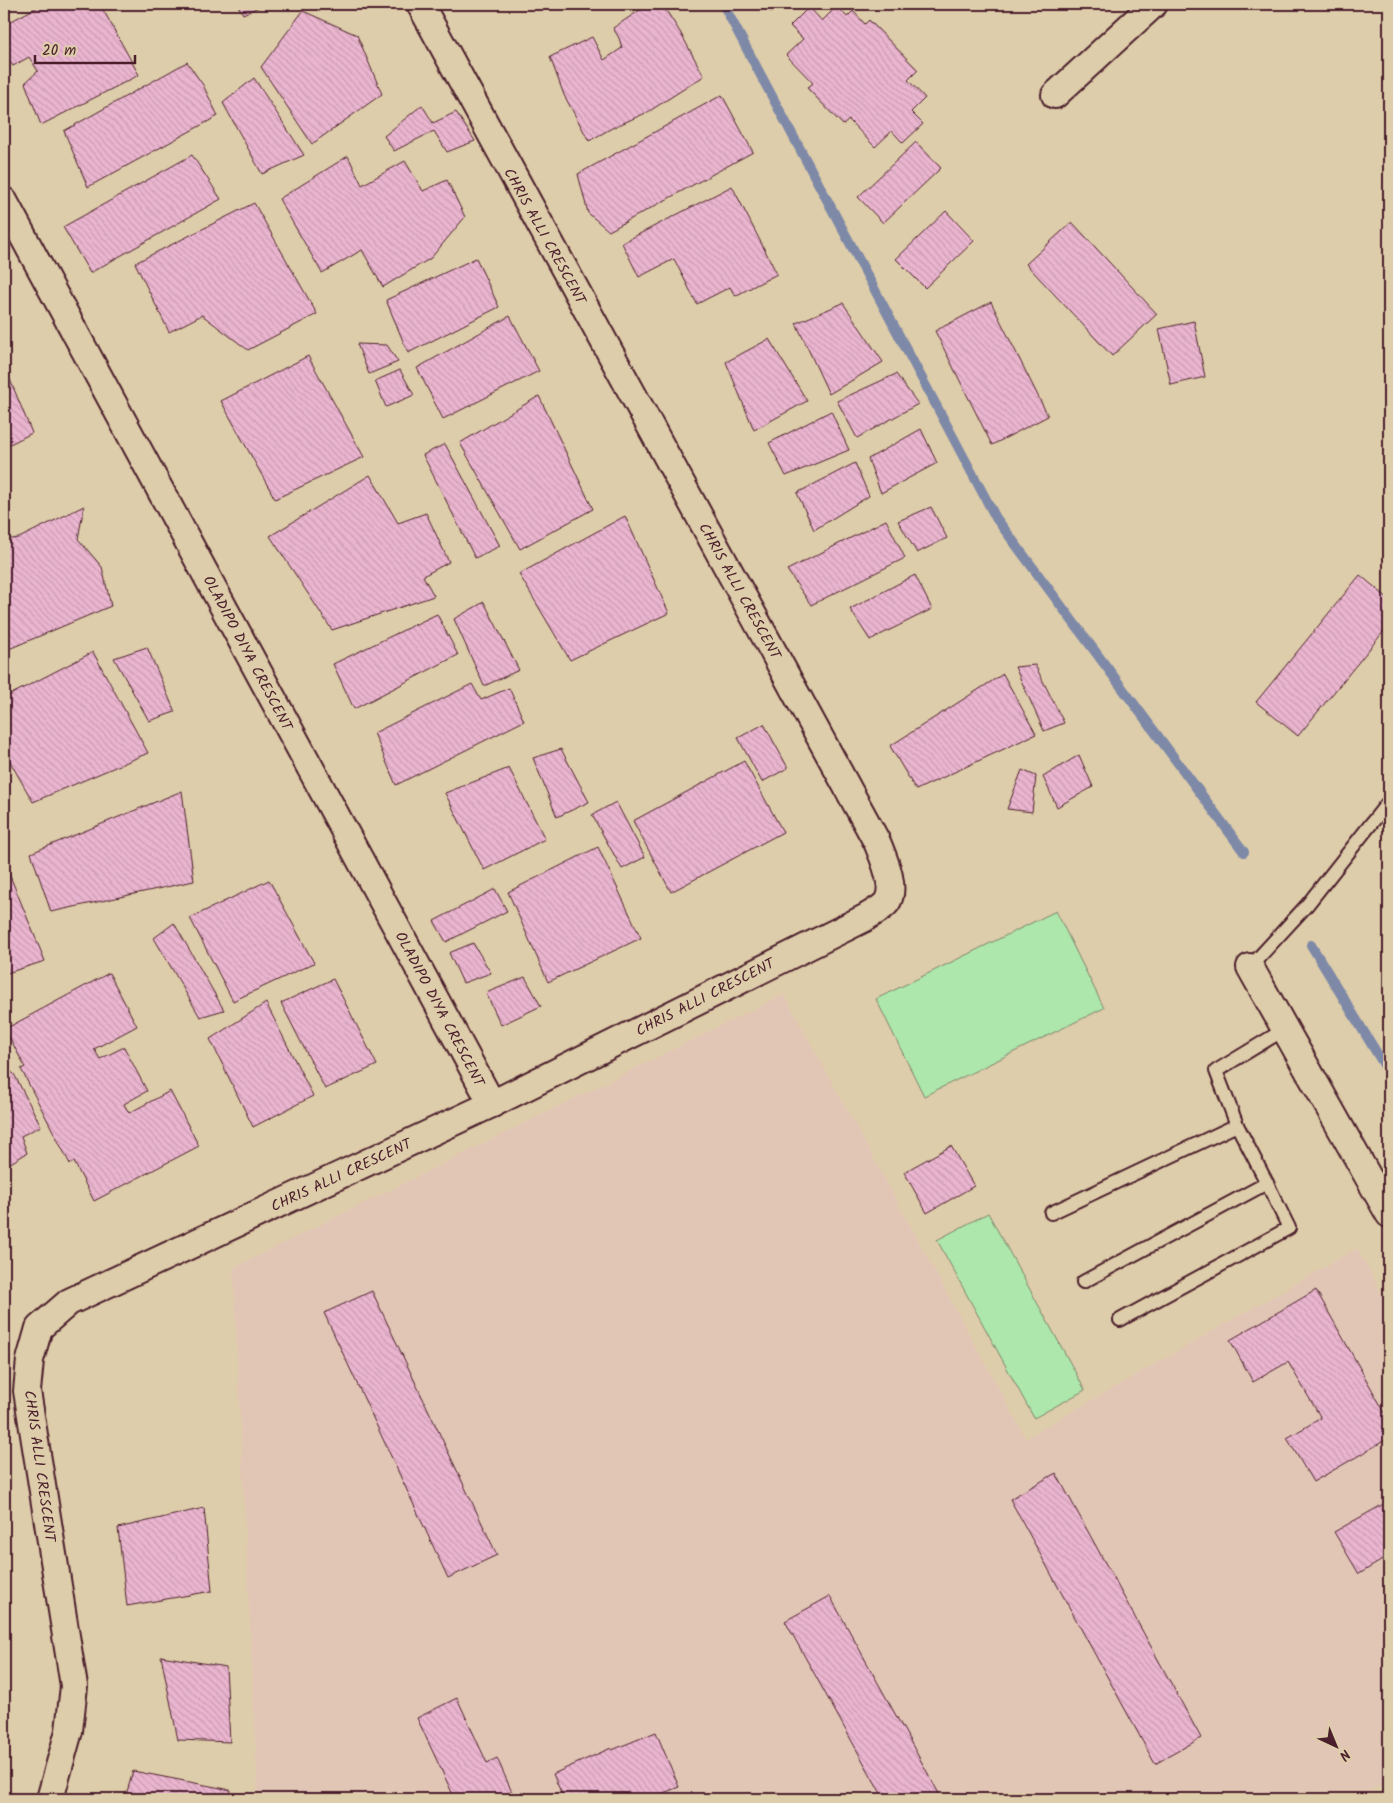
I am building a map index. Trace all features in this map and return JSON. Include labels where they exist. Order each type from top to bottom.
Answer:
[{"type":"street","name":"CHRIS ALLI CRESCENT","points":[[50,1799],[69,1731],[74,1686],[27,1391],[30,1360],[40,1328],[69,1302],[492,1104],[865,918],[886,903],[891,895],[886,864],[877,842],[420,4]]},
{"type":"street","points":[[1056,95],[1154,4]]},
{"type":"street","name":"OLADIPO DIYA CRESCENT","points":[[4,201],[492,1104]]},
{"type":"street","points":[[1250,967],[1389,1214]]},
{"type":"lane","points":[[1250,967],[1308,905],[1389,801]]},
{"type":"lane","points":[[1120,1320],[1289,1228],[1237,1125],[1216,1070],[1285,1029]]},
{"type":"lane","points":[[1051,1213],[1237,1125]]},
{"type":"lane","points":[[1083,1282],[1267,1184]]},
{"type":"shaded area","points":[[784,994],[1026,1438],[1357,1248],[1389,1307],[1389,1781],[1355,1799],[258,1799],[233,1268]]},
{"type":"green space","points":[[1056,911],[1104,1008],[924,1096],[876,999]]},
{"type":"green space","points":[[988,1213],[1085,1390],[1034,1418],[937,1240]]},
{"type":"building","points":[[43,4],[100,4],[139,75],[41,125],[25,83],[38,71],[29,57],[13,66],[4,53],[4,25]]},
{"type":"building","points":[[237,4],[265,4],[243,14]]},
{"type":"building","points":[[649,4],[662,4],[704,76],[648,112],[612,128],[589,141],[564,95],[550,57],[592,37],[604,60],[622,48],[613,28]]},
{"type":"building","points":[[763,4],[779,4],[771,12]]},
{"type":"building","points":[[837,6],[847,17],[853,11],[865,24],[869,20],[918,70],[908,80],[925,98],[911,112],[923,124],[903,143],[892,131],[875,147],[849,120],[843,125],[807,88],[813,83],[786,55],[803,39],[790,26],[809,7],[822,21]]},
{"type":"building","points":[[303,11],[357,35],[382,94],[312,144],[261,67]]},
{"type":"building","points":[[187,62],[203,85],[218,116],[88,187],[64,131]]},
{"type":"building","points":[[254,78],[304,155],[262,174],[223,103]]},
{"type":"building","points":[[722,95],[753,152],[609,231],[588,213],[578,174]]},
{"type":"building","points":[[422,105],[433,123],[456,112],[475,141],[447,152],[434,131],[394,151],[384,136]]},
{"type":"building","points":[[916,142],[941,168],[883,223],[858,197]]},
{"type":"building","points":[[192,155],[221,199],[90,273],[63,227]]},
{"type":"building","points":[[348,156],[362,185],[405,161],[423,191],[447,180],[465,217],[431,258],[383,287],[362,250],[322,273],[279,199]]},
{"type":"building","points":[[732,186],[777,274],[735,296],[730,287],[697,304],[674,259],[639,277],[622,243]]},
{"type":"building","points":[[254,203],[317,314],[248,350],[202,315],[169,332],[135,263]]},
{"type":"building","points":[[946,211],[974,241],[925,288],[896,259]]},
{"type":"building","points":[[1072,222],[1157,314],[1112,356],[1026,264]]},
{"type":"building","points":[[476,258],[499,307],[408,353],[386,300]]},
{"type":"building","points":[[991,302],[1048,416],[992,445],[935,331]]},
{"type":"building","points":[[843,303],[883,362],[829,394],[796,323]]},
{"type":"building","points":[[510,316],[539,371],[443,419],[417,368]]},
{"type":"building","points":[[1194,321],[1205,377],[1171,385],[1159,329]]},
{"type":"building","points":[[769,339],[807,401],[754,430],[726,362]]},
{"type":"building","points":[[357,344],[387,345],[398,362],[369,374]]},
{"type":"building","points":[[308,356],[364,457],[275,499],[221,401]]},
{"type":"building","points":[[4,365],[32,433],[4,447]]},
{"type":"building","points":[[400,370],[414,395],[386,407],[375,381]]},
{"type":"building","points":[[896,374],[918,404],[857,438],[837,401]]},
{"type":"building","points":[[539,396],[593,509],[520,549],[460,443]]},
{"type":"building","points":[[831,411],[849,450],[786,476],[769,443]]},
{"type":"building","points":[[921,429],[937,463],[881,493],[868,459]]},
{"type":"building","points":[[445,444],[500,546],[475,558],[423,455]]},
{"type":"building","points":[[855,463],[869,496],[814,530],[797,493]]},
{"type":"building","points":[[370,475],[398,523],[426,513],[449,562],[423,576],[434,596],[332,630],[270,536]]},
{"type":"building","points":[[84,506],[78,539],[102,567],[111,606],[4,651],[4,540],[19,538]]},
{"type":"building","points":[[931,507],[947,538],[917,553],[898,521]]},
{"type":"building","points":[[625,516],[669,613],[570,660],[519,574]]},
{"type":"building","points":[[886,520],[905,558],[811,605],[787,570]]},
{"type":"building","points":[[915,575],[932,609],[870,640],[850,609]]},
{"type":"building","points":[[1360,575],[1389,599],[1389,625],[1298,736],[1256,702]]},
{"type":"building","points":[[484,602],[519,670],[484,686],[454,619]]},
{"type":"building","points":[[437,614],[458,655],[354,709],[333,664]]},
{"type":"building","points":[[147,647],[175,712],[149,721],[114,658]]},
{"type":"building","points":[[93,652],[148,753],[33,802],[4,751],[4,698]]},
{"type":"building","points":[[1035,665],[1064,723],[1044,731],[1015,667]]},
{"type":"building","points":[[1003,674],[1036,734],[916,790],[890,746]]},
{"type":"building","points":[[472,684],[481,700],[509,688],[524,721],[396,785],[374,733]]},
{"type":"building","points":[[764,724],[788,768],[762,782],[738,738]]},
{"type":"building","points":[[561,749],[589,802],[557,817],[533,758]]},
{"type":"building","points":[[1079,755],[1093,787],[1057,807],[1043,777]]},
{"type":"building","points":[[744,761],[783,832],[671,892],[633,821]]},
{"type":"building","points":[[509,768],[545,839],[484,870],[445,793]]},
{"type":"building","points":[[1022,770],[1036,776],[1032,812],[1007,809]]},
{"type":"building","points":[[182,791],[194,881],[51,912],[31,853]]},
{"type":"building","points":[[616,802],[645,857],[622,869],[592,815]]},
{"type":"building","points":[[598,847],[641,938],[548,982],[508,892]]},
{"type":"building","points":[[8,871],[45,961],[4,974],[4,873]]},
{"type":"building","points":[[269,880],[314,963],[233,1001],[190,918]]},
{"type":"building","points":[[495,889],[507,911],[446,942],[434,921]]},
{"type":"building","points":[[174,923],[224,1010],[200,1017],[154,938]]},
{"type":"building","points":[[473,943],[491,973],[463,983],[449,953]]},
{"type":"building","points":[[109,973],[137,1026],[94,1049],[100,1059],[124,1047],[147,1091],[124,1104],[129,1113],[170,1091],[199,1146],[94,1201],[74,1162],[70,1164],[21,1069],[25,1067],[5,1029]]},
{"type":"building","points":[[525,977],[541,1006],[501,1025],[486,993]]},
{"type":"building","points":[[333,979],[377,1065],[325,1089],[281,1003]]},
{"type":"building","points":[[266,1003],[313,1096],[253,1127],[210,1039]]},
{"type":"building","points":[[4,1067],[14,1074],[41,1126],[21,1136],[27,1153],[4,1167]]},
{"type":"building","points":[[951,1146],[974,1186],[927,1213],[904,1172]]},
{"type":"building","points":[[1316,1290],[1389,1420],[1389,1438],[1313,1482],[1287,1438],[1321,1418],[1288,1362],[1253,1382],[1230,1340]]},
{"type":"building","points":[[372,1291],[497,1555],[448,1578],[324,1313]]},
{"type":"building","points":[[1056,1473],[1201,1738],[1155,1764],[1010,1499]]},
{"type":"building","points":[[1389,1501],[1389,1556],[1359,1574],[1334,1532]]},
{"type":"building","points":[[204,1508],[212,1591],[127,1606],[118,1528]]},
{"type":"building","points":[[830,1596],[942,1799],[884,1799],[785,1621]]},
{"type":"building","points":[[161,1656],[226,1667],[230,1742],[178,1740]]},
{"type":"building","points":[[457,1698],[487,1763],[497,1758],[515,1799],[455,1799],[417,1718]]},
{"type":"building","points":[[656,1732],[679,1787],[648,1799],[564,1799],[553,1774],[611,1748],[612,1750]]},
{"type":"building","points":[[133,1771],[231,1790],[229,1799],[125,1799]]},
{"type":"waterway","points":[[723,4],[996,518],[1244,852]]},
{"type":"waterway","points":[[1311,945],[1389,1073]]}]
